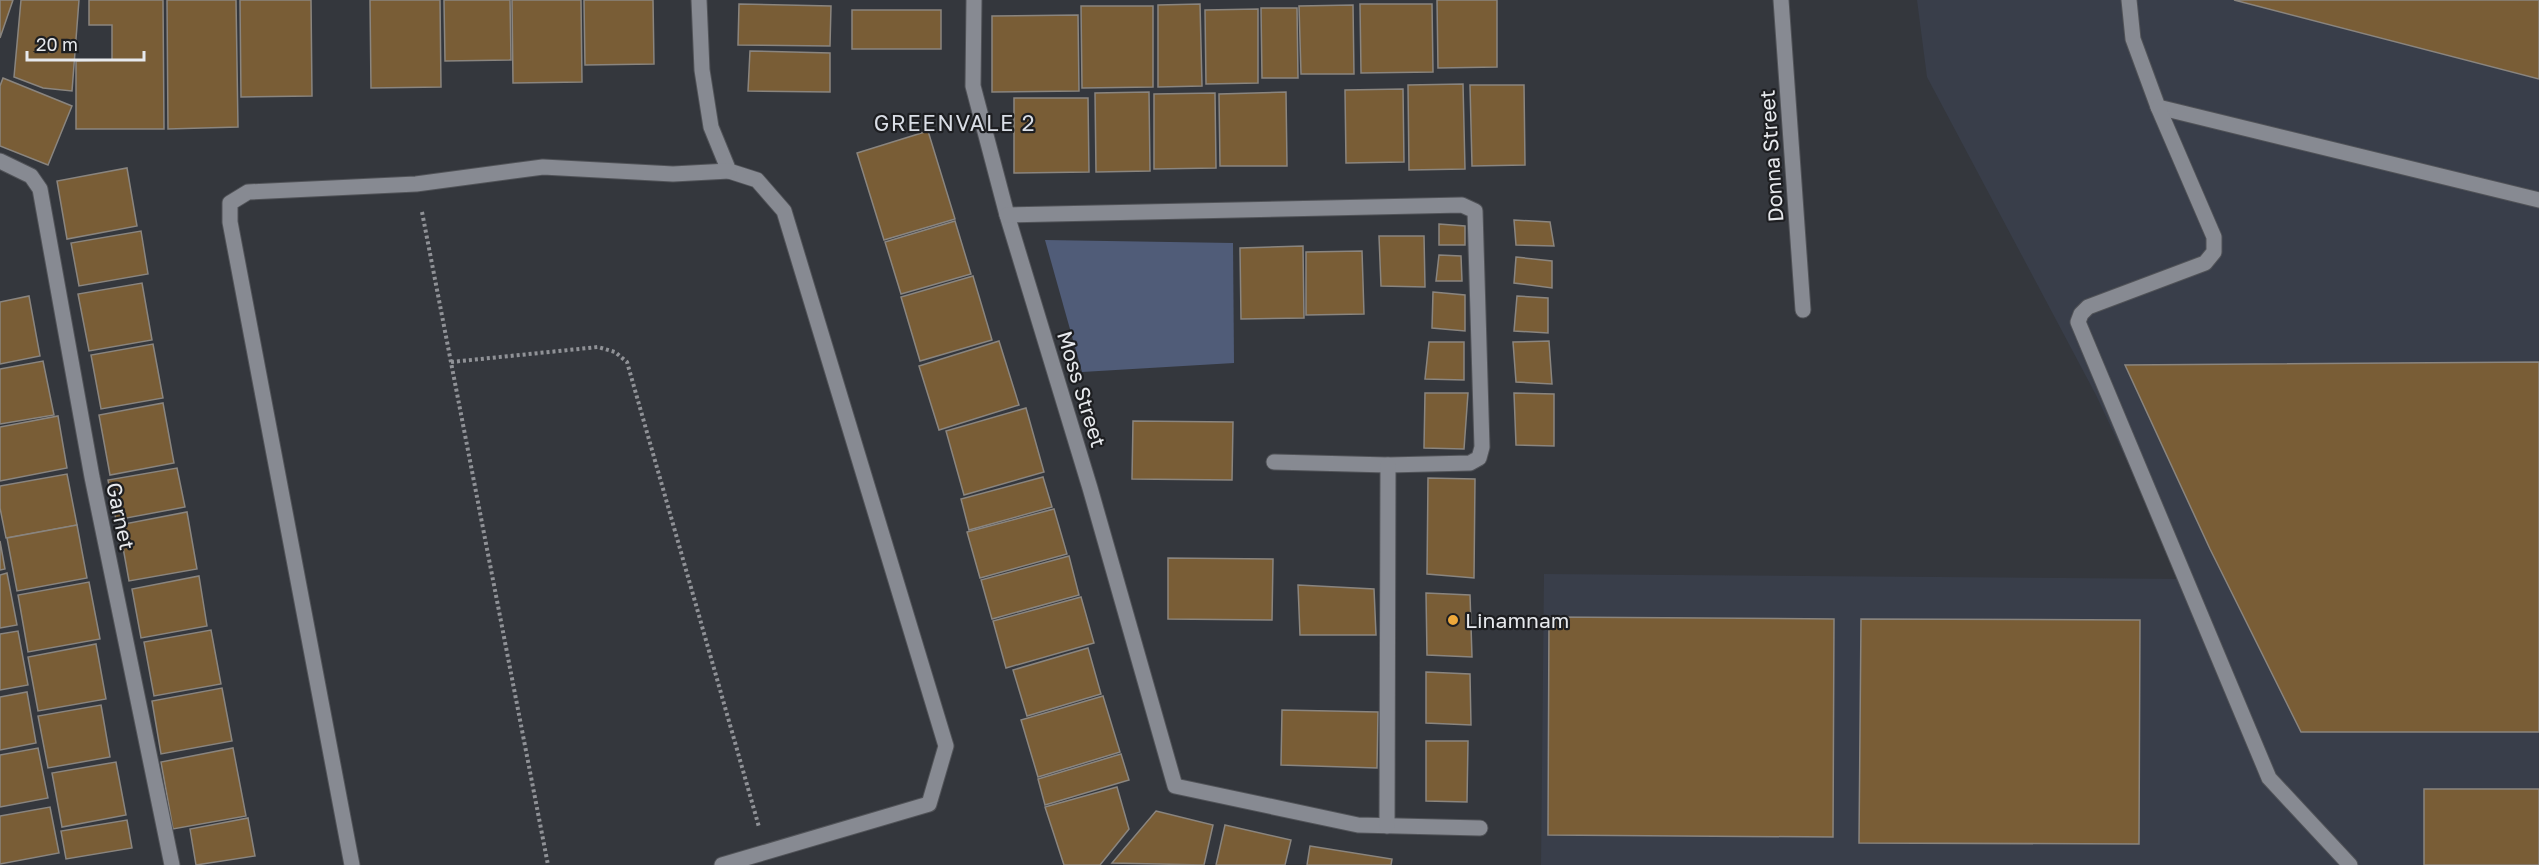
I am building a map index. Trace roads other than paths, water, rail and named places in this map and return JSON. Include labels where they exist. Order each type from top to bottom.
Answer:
[{"type":"street","points":[[699,0],[702,70],[711,127],[729,171]]},
{"type":"street","name":"Moss Street","points":[[974,0],[974,86],[1007,215],[1090,488],[1175,786],[1358,825],[1387,826]]},
{"type":"street","name":"Donna Street","points":[[1781,0],[1803,310]]},
{"type":"street","points":[[2129,0],[2133,39],[2158,107],[2214,237],[2214,252],[2205,263],[2088,307],[2078,321],[2269,778],[2350,865]]},
{"type":"street","points":[[2158,107],[2539,200]]},
{"type":"street","name":"Garnet","points":[[0,161],[31,176],[40,189],[92,477],[172,865]]},
{"type":"street","points":[[352,865],[230,222],[230,203],[248,192],[416,184],[543,167],[673,174],[729,171],[757,180],[784,211],[946,746],[929,804],[767,854],[722,865]]},
{"type":"street","points":[[1007,215],[1320,207],[1469,206],[1475,211],[1482,453],[1479,458],[1470,463],[1388,465],[1274,462]]},
{"type":"street","points":[[1388,465],[1387,826],[1480,828]]},
{"type":"place","name":"Linamnam","points":[[1453,620]]},
{"type":"district","name":"GREENVALE 2","points":[[955,122]]}]
